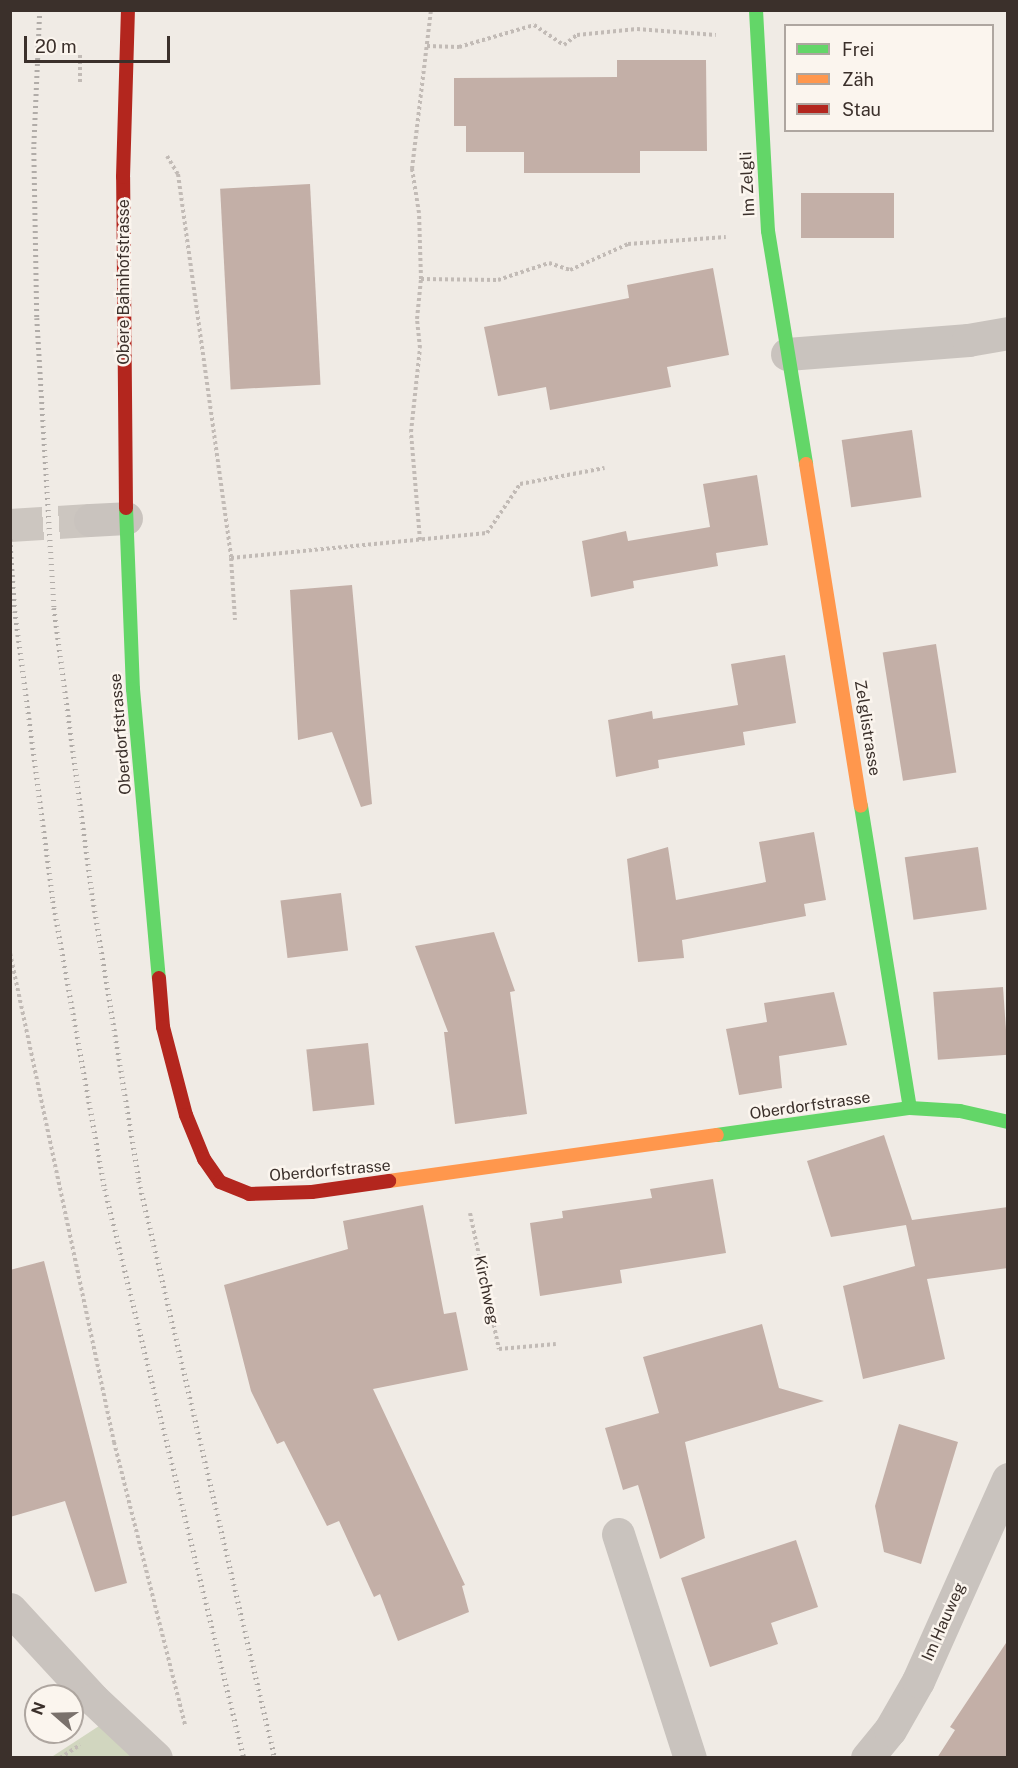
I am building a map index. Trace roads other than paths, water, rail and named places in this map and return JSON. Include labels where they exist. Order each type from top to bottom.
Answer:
[{"type":"street","name":"Obere Bahnhofstrasse","points":[[126,518],[123,177],[128,10]]},
{"type":"street","name":"Im Zelgli","points":[[756,10],[768,231],[787,354]]},
{"type":"street","points":[[787,354],[968,340],[1008,333]]},
{"type":"street","name":"Zelglistrasse","points":[[787,354],[802,430],[910,1108]]},
{"type":"street","points":[[90,520],[126,518]]},
{"type":"street","name":"Oberdorfstrasse","points":[[126,518],[133,689],[163,1027],[186,1115],[204,1159],[220,1182],[249,1194],[312,1192],[462,1173],[910,1108],[960,1111],[1008,1122]]},
{"type":"street","name":"Im Hauweg","points":[[867,1758],[890,1730],[918,1681],[1008,1479]]},
{"type":"street","points":[[618,1534],[690,1758]]},
{"type":"street","points":[[10,1609],[93,1699],[156,1758]]},
{"type":"tunnel","points":[[10,525],[90,520]]},
{"type":"railway","points":[[40,10],[34,147],[37,318],[54,608],[92,893],[139,1181],[275,1758]]},
{"type":"railway","points":[[10,539],[15,611],[53,901],[105,1189],[244,1758]]}]
